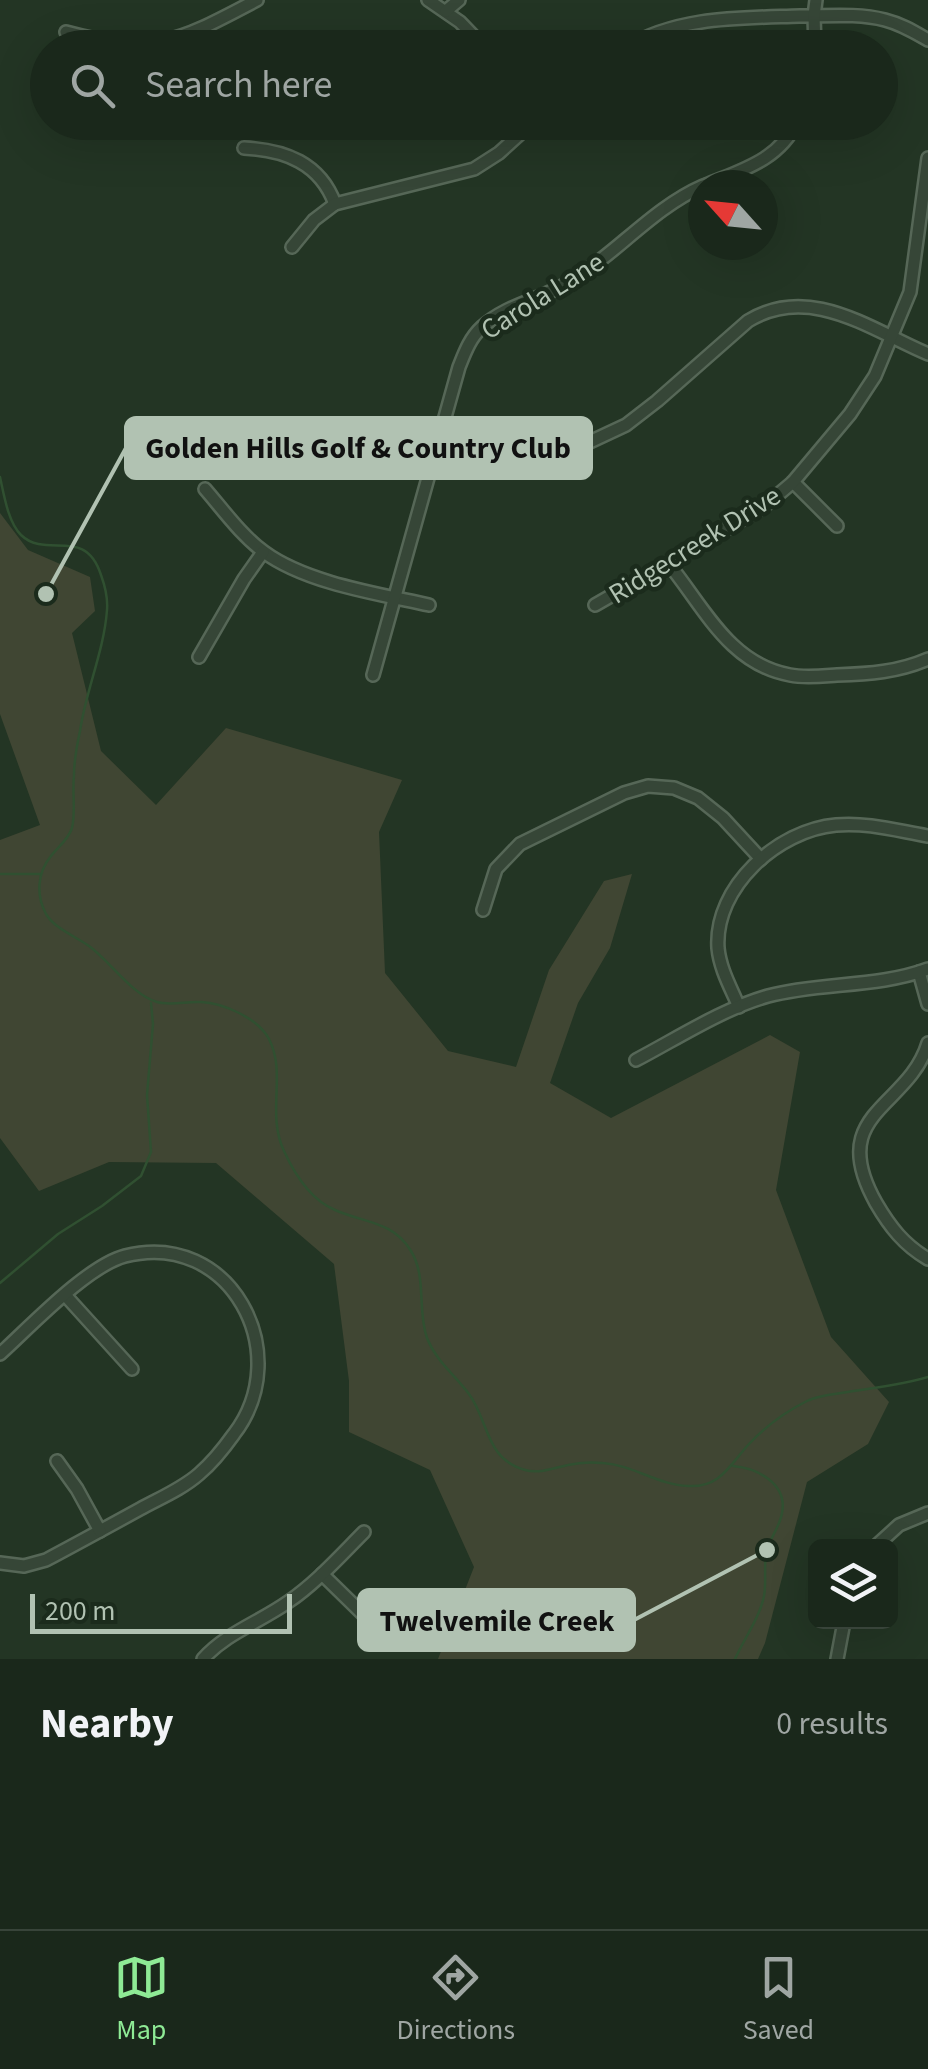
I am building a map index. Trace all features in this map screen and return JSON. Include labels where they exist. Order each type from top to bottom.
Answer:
[{"type":"street","points":[[201,30],[257,0]]},
{"type":"street","points":[[428,0],[466,30]]},
{"type":"street","points":[[446,11],[459,0]]},
{"type":"street","points":[[814,30],[816,0]]},
{"type":"street","points":[[660,30],[734,18],[855,16],[882,19],[928,40]]},
{"type":"street","points":[[292,247],[314,220],[336,204],[474,168],[514,140]]},
{"type":"street","name":"Carola Lane","points":[[742,170],[774,154],[786,140]]},
{"type":"street","points":[[244,148],[272,150],[297,158],[323,181],[336,204]]},
{"type":"street","name":"Ridgecreek Drive","points":[[595,605],[750,514],[793,482],[850,414],[867,391],[905,308],[913,277],[928,158]]},
{"type":"street","name":"Carola Lane","points":[[373,676],[468,345],[484,326],[508,309],[570,282],[688,194]]},
{"type":"street","points":[[369,430],[485,462],[520,463],[579,447],[642,414],[748,322],[772,310],[798,306],[834,311],[928,354]]},
{"type":"street","points":[[793,482],[836,526]]},
{"type":"street","points":[[206,489],[236,527],[263,552],[284,564],[314,577],[430,605]]},
{"type":"street","points":[[200,657],[263,552]]},
{"type":"street","points":[[668,563],[724,638],[762,666],[793,676],[842,675],[898,670],[928,659]]},
{"type":"street","points":[[483,910],[496,868],[520,844],[624,793],[648,786],[674,788],[698,798],[761,858]]},
{"type":"street","points":[[739,1006],[720,962],[720,926],[729,900],[761,858],[791,838],[834,825],[870,826],[928,836]]},
{"type":"street","points":[[636,1060],[739,1006],[788,992],[924,971],[928,1004]]},
{"type":"street","points":[[928,1043],[916,1070],[871,1118],[860,1149],[866,1182],[888,1223],[910,1248],[928,1258]]},
{"type":"street","points":[[0,1354],[88,1275],[123,1256],[143,1253],[173,1254],[210,1269],[243,1303],[258,1350],[252,1399],[245,1418],[198,1475],[46,1560],[24,1566],[0,1562]]},
{"type":"street","points":[[66,1295],[132,1370]]},
{"type":"street","points":[[56,1461],[100,1530]]},
{"type":"street","points":[[884,1539],[899,1525],[928,1513]]},
{"type":"street","points":[[202,1659],[234,1634],[289,1602],[364,1532]]},
{"type":"street","points":[[322,1574],[370,1621]]},
{"type":"street","points":[[837,1659],[843,1629]]},
{"type":"green space","points":[[0,513],[28,550],[90,577],[95,611],[72,633],[101,751],[156,805],[226,728],[402,780],[379,832],[385,973],[448,1051],[516,1067],[549,970],[604,881],[632,874],[610,948],[578,1003],[550,1083],[611,1118],[770,1035],[800,1052],[776,1190],[831,1337],[889,1402],[868,1444],[807,1482],[758,1659],[438,1659],[474,1567],[430,1470],[349,1432],[349,1381],[334,1264],[216,1163],[109,1162],[39,1191],[0,1138],[0,840],[40,825],[0,714]]},
{"type":"waterway","points":[[0,477],[10,516],[21,535],[42,545],[85,551],[94,560],[107,597],[102,640],[76,753],[72,828],[46,863],[41,877],[39,892],[46,914],[97,952],[148,998],[162,1003],[219,1005],[248,1018],[264,1031],[276,1066],[279,1137],[293,1169],[326,1206],[387,1228],[404,1241],[419,1272],[427,1338],[476,1405],[502,1457],[530,1471],[603,1463],[677,1485],[699,1486],[717,1479],[763,1431],[807,1401],[928,1377]]},
{"type":"waterway","points":[[0,874],[40,874]]},
{"type":"waterway","points":[[0,1283],[58,1234],[141,1176],[151,1152],[147,1095],[151,1003]]},
{"type":"waterway","points":[[733,1466],[768,1479],[783,1502],[766,1555],[762,1604],[735,1659]]},
{"type":"place","name":"Golden Hills Golf & Country Club","points":[[46,594]]},
{"type":"place","name":"Twelvemile Creek","points":[[767,1550]]}]
